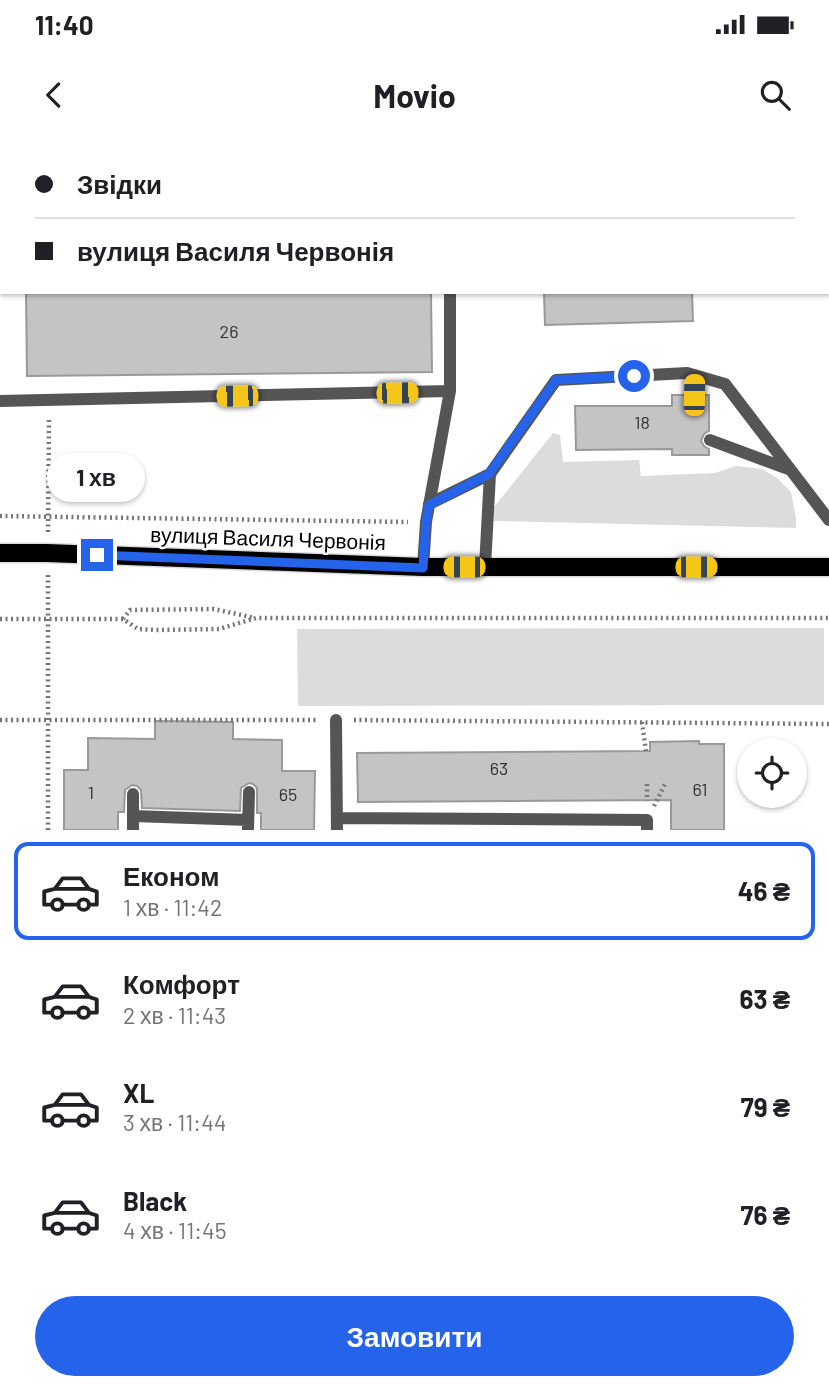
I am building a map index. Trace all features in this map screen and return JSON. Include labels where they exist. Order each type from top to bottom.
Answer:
[{"type":"main road","name":"вулиця Василя Червонія","points":[[0,553],[423,568],[829,567]]},
{"type":"lane","points":[[423,568],[426,522],[450,391],[450,294]]},
{"type":"lane","points":[[429,505],[489,474],[556,380],[687,373],[725,384],[829,520]]},
{"type":"lane","points":[[694,375],[694,395]]},
{"type":"lane","points":[[0,401],[450,391]]},
{"type":"lane","points":[[709,440],[789,469]]},
{"type":"lane","points":[[485,567],[489,474]]},
{"type":"lane","points":[[336,720],[337,824],[647,820],[647,830]]},
{"type":"lane","points":[[133,816],[248,825],[248,792]]},
{"type":"lane","points":[[133,794],[133,830]]},
{"type":"path","points":[[48,830],[49,400]]},
{"type":"path","points":[[0,516],[426,522]]},
{"type":"path","points":[[123,619],[130,610],[214,610],[256,618],[829,618]]},
{"type":"path","points":[[0,619],[123,619],[138,629],[156,630],[219,629],[256,618]]},
{"type":"path","points":[[0,720],[829,724]]},
{"type":"path","points":[[642,722],[646,751]]},
{"type":"shaded area","points":[[553,433],[560,435],[563,462],[639,460],[641,476],[715,473],[736,466],[762,469],[777,478],[791,492],[796,528],[494,521],[494,507]]},
{"type":"shaded area","points":[[824,628],[824,705],[298,706],[297,629]]},
{"type":"building","points":[[26,294],[431,294],[432,372],[27,376]]},
{"type":"building","points":[[544,294],[692,294],[693,321],[545,325]]},
{"type":"building","points":[[672,395],[685,395],[693,404],[699,402],[703,395],[709,395],[709,431],[701,441],[709,449],[709,455],[672,455],[672,449],[576,450],[575,406],[672,406]]},
{"type":"building","points":[[155,721],[233,722],[233,739],[282,740],[282,771],[315,771],[314,830],[261,830],[261,813],[257,813],[257,788],[249,783],[241,788],[240,811],[142,808],[141,790],[132,785],[125,790],[124,812],[118,812],[118,830],[64,830],[64,770],[88,770],[88,738],[155,739]]},
{"type":"building","points":[[699,741],[699,744],[724,744],[724,830],[671,830],[671,800],[358,802],[357,753],[650,751],[650,742]]},
{"type":"route","points":[[97,555],[423,568],[429,505],[489,474],[556,380],[634,376]]}]
